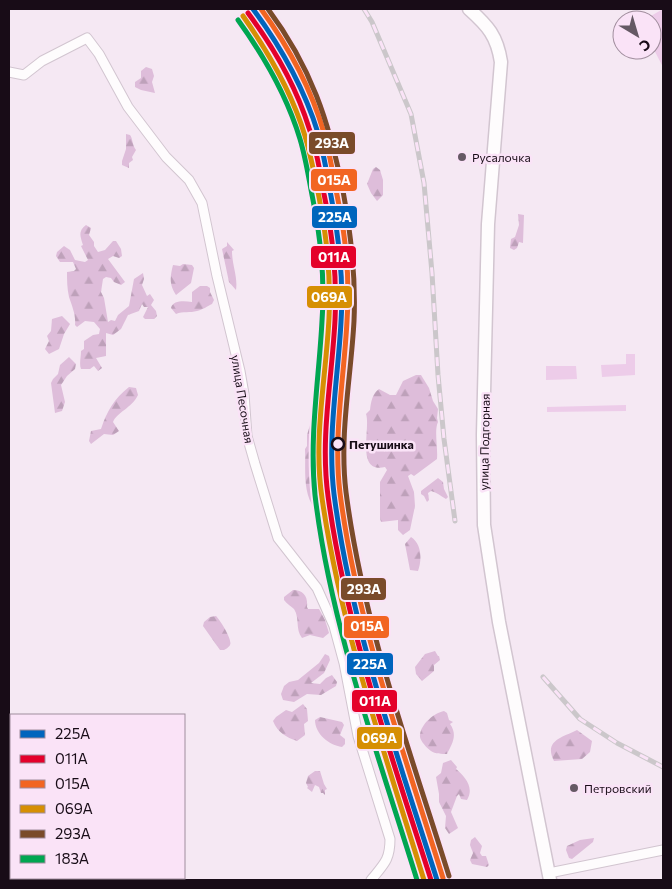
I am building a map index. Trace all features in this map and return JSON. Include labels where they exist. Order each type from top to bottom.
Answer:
[{"type":"main road","name":"улица Подгорная","points":[[469,9],[483,21],[491,32],[498,45],[501,62],[488,224],[483,435],[484,525],[499,622],[550,877]]},
{"type":"street","name":"улица Песочная","points":[[9,72],[24,75],[42,61],[87,38],[99,54],[128,107],[166,157],[189,180],[202,203],[240,371],[244,394],[247,436],[252,454],[278,538],[317,588],[334,626],[344,663],[358,736],[390,839],[390,853],[382,868],[371,880]]},
{"type":"street","points":[[550,877],[663,850]]},
{"type":"shaded area","points":[[663,9],[663,67],[659,60],[662,60],[661,10]]},
{"type":"shaded area","points":[[626,354],[635,354],[635,375],[602,377],[601,365],[626,364]]},
{"type":"shaded area","points":[[546,366],[576,366],[577,379],[546,380]]},
{"type":"shaded area","points":[[626,405],[626,411],[547,412],[547,407]]},
{"type":"green space","points":[[146,67],[152,69],[154,76],[152,82],[155,93],[135,87],[135,82],[141,78],[141,71]]},
{"type":"green space","points":[[126,134],[132,138],[136,150],[132,157],[133,160],[129,163],[129,168],[122,165],[126,149]]},
{"type":"green space","points":[[376,167],[380,170],[383,180],[383,195],[377,201],[367,184],[373,169]]},
{"type":"green space","points":[[518,214],[524,215],[523,243],[519,242],[514,250],[510,248],[511,239],[515,237],[519,225]]},
{"type":"green space","points":[[86,225],[91,228],[89,235],[98,252],[105,250],[113,241],[116,241],[121,249],[122,256],[119,258],[113,256],[108,259],[125,282],[121,285],[114,282],[111,278],[106,277],[103,279],[101,292],[104,298],[108,322],[111,320],[115,321],[118,315],[129,306],[134,279],[143,273],[142,285],[147,296],[150,294],[154,300],[151,305],[156,311],[157,316],[154,319],[145,319],[143,317],[148,307],[144,307],[142,304],[139,311],[128,315],[121,329],[113,335],[106,333],[106,356],[96,358],[102,368],[98,371],[94,366],[90,369],[81,369],[80,363],[84,341],[93,335],[99,334],[100,329],[94,322],[85,321],[77,327],[75,325],[69,297],[67,272],[76,269],[73,262],[60,262],[56,256],[57,252],[64,246],[70,250],[75,260],[85,262],[88,260],[81,246],[83,245],[81,232]]},
{"type":"green space","points":[[227,242],[234,250],[232,251],[232,256],[236,290],[229,282],[222,249],[227,246]]},
{"type":"green space","points":[[183,264],[192,265],[194,268],[191,283],[176,295],[171,284],[172,269],[173,265],[180,266]]},
{"type":"green space","points":[[200,286],[210,288],[214,300],[212,304],[192,312],[176,314],[171,308],[172,305],[179,302],[192,302],[192,292]]},
{"type":"green space","points":[[62,316],[70,324],[59,349],[49,354],[45,349],[49,341],[47,336],[51,331],[52,319]]},
{"type":"green space","points":[[69,357],[76,364],[75,369],[61,385],[65,402],[62,411],[55,413],[51,383],[58,374],[60,365]]},
{"type":"green space","points":[[416,375],[421,375],[438,409],[437,459],[414,476],[411,474],[408,476],[414,492],[415,506],[410,530],[403,535],[398,530],[398,520],[381,522],[380,482],[387,470],[385,467],[376,467],[370,464],[367,457],[366,414],[370,410],[373,396],[379,389],[390,395],[396,395],[403,381]]},
{"type":"green space","points":[[129,387],[136,388],[138,395],[113,422],[119,431],[113,435],[104,434],[91,444],[89,441],[91,431],[101,429],[112,406]]},
{"type":"green space","points":[[310,425],[315,426],[318,454],[314,463],[319,474],[313,478],[322,498],[318,509],[315,509],[311,502],[306,488],[305,449]]},
{"type":"green space","points":[[438,478],[443,482],[448,497],[446,499],[431,491],[428,493],[429,500],[427,502],[421,491]]},
{"type":"green space","points":[[411,537],[415,540],[420,552],[418,571],[410,570],[405,544]]},
{"type":"green space","points":[[293,590],[303,593],[307,600],[308,609],[319,609],[329,633],[323,638],[310,635],[302,638],[300,635],[296,612],[284,600],[284,597]]},
{"type":"green space","points":[[216,616],[230,639],[230,646],[224,650],[220,650],[203,626],[204,622],[210,617]]},
{"type":"green space","points":[[435,651],[440,660],[434,665],[434,671],[422,681],[416,674],[415,667],[425,654]]},
{"type":"green space","points":[[325,654],[329,656],[330,660],[324,673],[311,683],[320,684],[332,675],[337,682],[336,686],[321,695],[307,694],[294,702],[283,700],[281,694],[284,686],[289,682],[298,680],[319,663]]},
{"type":"green space","points":[[303,704],[307,709],[308,721],[304,724],[305,735],[297,741],[289,738],[277,729],[273,721],[286,710],[292,712]]},
{"type":"green space","points":[[444,711],[447,713],[449,720],[453,722],[450,724],[454,732],[451,747],[447,754],[431,751],[420,737],[425,723]]},
{"type":"green space","points":[[320,717],[342,722],[344,725],[340,735],[345,739],[345,744],[342,747],[332,744],[317,730],[315,720]]},
{"type":"green space","points":[[577,730],[592,741],[590,752],[582,759],[554,761],[551,754],[553,744],[561,737]]},
{"type":"green space","points":[[451,760],[467,782],[470,791],[467,800],[461,799],[459,794],[457,796],[451,812],[458,828],[449,834],[445,828],[446,816],[439,802],[436,777],[441,773],[443,763]]},
{"type":"green space","points":[[315,771],[320,771],[327,789],[325,790],[325,795],[315,785],[312,792],[307,788],[308,776]]},
{"type":"green space","points":[[475,837],[482,846],[480,853],[482,856],[486,856],[489,865],[487,867],[472,864],[470,860],[473,853],[470,845],[471,840]]},
{"type":"green space","points":[[594,838],[593,842],[572,859],[569,858],[566,850],[567,846],[580,840]]},
{"type":"railway","points":[[261,9],[288,50],[305,81],[322,123],[331,160],[348,253],[349,295],[338,444],[341,491],[349,547],[380,672],[444,880]]},
{"type":"railway","points":[[364,9],[372,22],[411,114],[424,183],[438,375],[455,521]]},
{"type":"railway","points":[[543,677],[580,719],[617,743],[663,767]]},
{"type":"transit line","name":"225А","points":[[253,9],[273,38],[299,84],[318,133],[324,157],[340,259],[342,306],[332,430],[334,494],[342,543],[364,641],[391,737],[437,880]]},
{"type":"transit line","name":"015А","points":[[261,9],[298,68],[319,116],[330,157],[343,226],[348,274],[347,321],[338,429],[340,493],[348,542],[370,640],[383,688],[443,878]]},
{"type":"transit line","name":"293А","points":[[268,9],[296,52],[307,74],[324,118],[338,165],[348,223],[354,288],[353,342],[344,449],[346,492],[354,541],[376,639],[389,687],[449,876]]},
{"type":"transit line","name":"011А","points":[[248,13],[267,40],[291,82],[304,112],[318,161],[332,241],[335,272],[335,320],[325,452],[328,496],[346,594],[358,642],[371,690],[431,880]]},
{"type":"transit line","name":"069А","points":[[243,16],[262,44],[287,88],[305,136],[319,197],[328,258],[329,288],[329,318],[319,430],[322,498],[330,547],[352,643],[424,880]]},
{"type":"transit line","name":"183А","points":[[238,20],[266,62],[282,92],[295,123],[306,162],[318,230],[323,275],[323,306],[313,451],[315,495],[322,544],[357,690],[417,880]]},
{"type":"place","name":"Русалочка","points":[[462,157]]},
{"type":"place","name":"Петушинка","points":[[338,444]]},
{"type":"place","name":"Петровский","points":[[574,788]]}]
